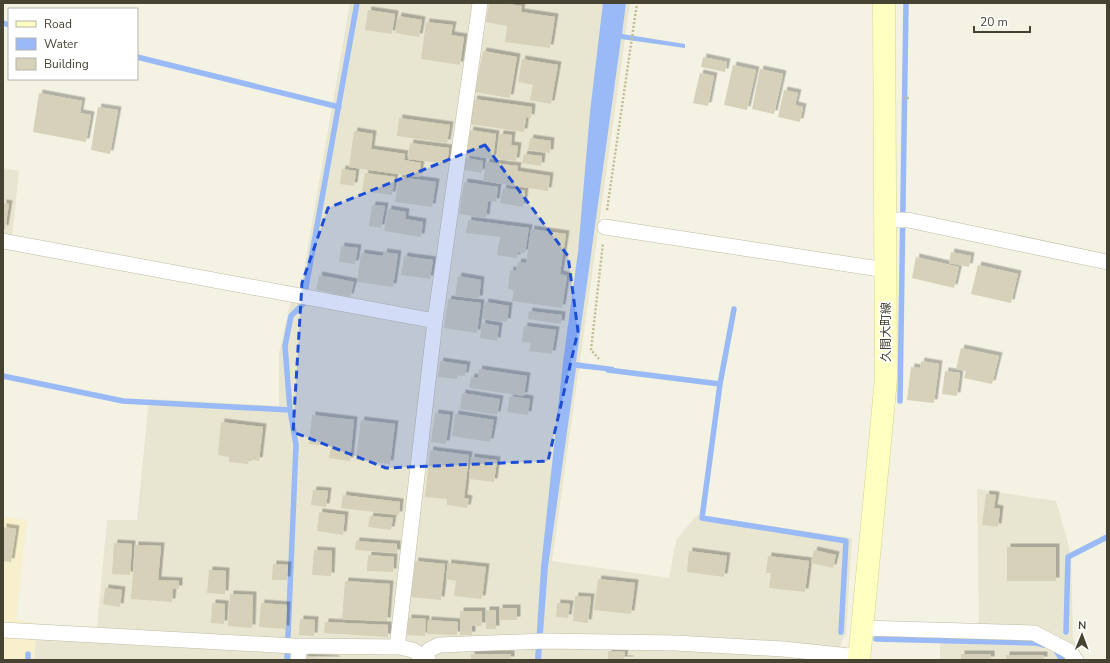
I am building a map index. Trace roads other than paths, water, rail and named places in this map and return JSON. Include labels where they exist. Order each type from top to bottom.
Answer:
[{"type":"main road","name":"久間大町線","points":[[859,658],[886,379],[886,270],[897,220],[884,3]]},
{"type":"street","points":[[399,647],[398,639],[436,321],[480,3]]},
{"type":"street","points":[[897,220],[1107,262]]},
{"type":"street","points":[[605,227],[886,270]]},
{"type":"street","points":[[3,241],[436,321]]},
{"type":"street","points":[[862,628],[1034,633],[1069,651],[1076,660]]},
{"type":"street","points":[[3,630],[293,649],[399,647],[413,650],[426,659],[429,650],[439,645],[538,641],[698,644],[783,649],[859,658]]},
{"type":"water","points":[[603,3],[626,3],[622,34],[685,44],[685,48],[621,39],[576,362],[614,367],[614,372],[576,368],[548,567],[541,660],[535,660],[541,567],[563,362],[578,252],[590,112]]},
{"type":"waterway","points":[[287,660],[296,445],[290,410],[285,346],[291,316],[303,304],[357,3]]},
{"type":"waterway","points":[[900,401],[906,3]]},
{"type":"waterway","points":[[3,23],[8,25]]},
{"type":"waterway","points":[[138,57],[339,107]]},
{"type":"waterway","points":[[720,384],[734,309]]},
{"type":"waterway","points":[[608,370],[720,384],[702,518],[846,541],[841,632]]},
{"type":"waterway","points":[[3,376],[123,401],[290,410]]},
{"type":"waterway","points":[[1066,632],[1068,557],[1107,537]]},
{"type":"waterway","points":[[876,639],[1036,643],[1044,645]]},
{"type":"waterway","points":[[1055,649],[1062,660]]},
{"type":"waterway","points":[[28,654],[28,660]]}]
